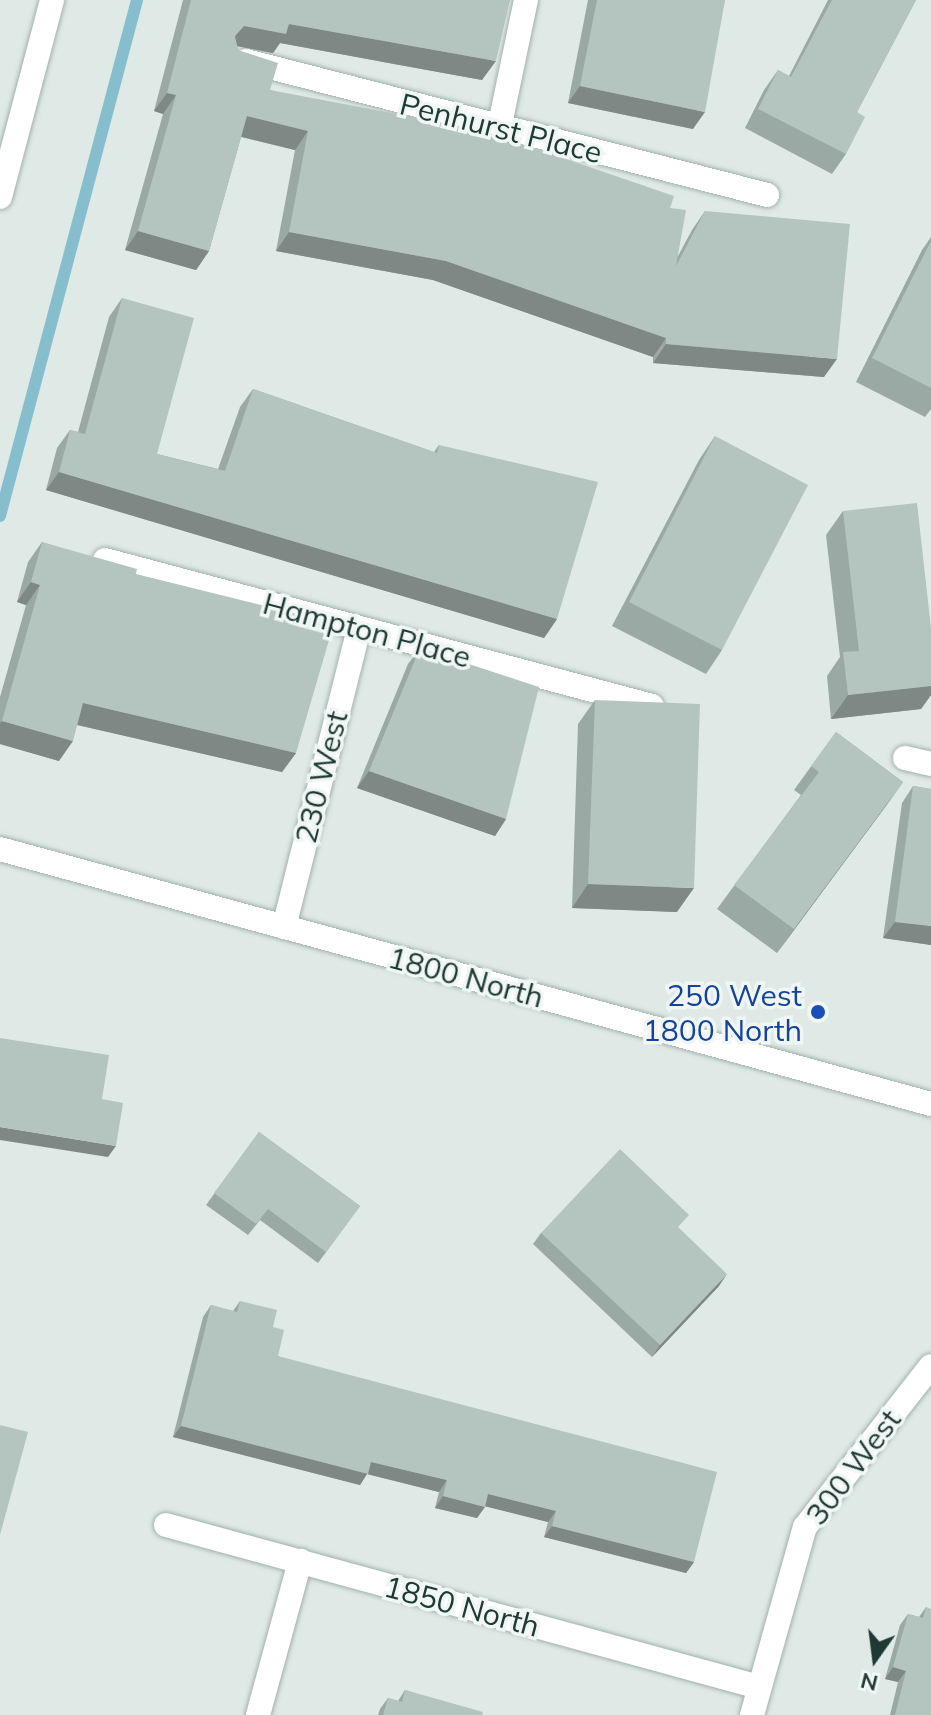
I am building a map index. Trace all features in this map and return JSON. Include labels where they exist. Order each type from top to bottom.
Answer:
[{"type":"street","points":[[0,197],[52,0]]},
{"type":"street","points":[[499,129],[526,0]]},
{"type":"street","name":"Penhurst Place","points":[[236,59],[499,129],[767,195]]},
{"type":"street","name":"Hampton Place","points":[[83,554],[652,706]]},
{"type":"street","name":"230 West","points":[[284,927],[359,628]]},
{"type":"street","points":[[905,758],[931,764]]},
{"type":"street","name":"1800 North","points":[[0,849],[931,1104]]},
{"type":"street","name":"300 West","points":[[752,1715],[805,1527],[931,1366]]},
{"type":"street","name":"1850 North","points":[[166,1525],[759,1687]]},
{"type":"street","points":[[258,1715],[300,1561]]},
{"type":"building","points":[[191,0],[510,0],[496,61],[289,24],[286,34],[244,26],[235,36],[238,50],[278,63],[270,90],[481,130],[674,196],[670,208],[686,210],[676,266],[705,211],[850,224],[837,359],[666,344],[666,338],[446,261],[289,232],[308,131],[247,116],[209,251],[138,231],[176,95],[167,93]]},
{"type":"building","points":[[597,0],[725,0],[705,112],[580,86]]},
{"type":"building","points":[[832,0],[916,0],[857,112],[865,117],[846,154],[758,109],[778,70],[791,77]]},
{"type":"building","points":[[931,241],[931,388],[872,358]]},
{"type":"building","points":[[122,298],[194,318],[157,454],[225,471],[253,389],[437,453],[439,445],[598,482],[557,619],[59,472],[70,430],[85,434]]},
{"type":"building","points":[[715,436],[808,485],[722,650],[629,602]]},
{"type":"building","points":[[917,503],[931,628],[931,686],[848,695],[843,652],[859,651],[843,511]]},
{"type":"building","points":[[42,542],[137,569],[136,574],[334,623],[296,753],[83,703],[73,741],[2,721],[40,585],[31,582]]},
{"type":"building","points":[[420,648],[539,687],[506,819],[369,771]]},
{"type":"building","points":[[595,700],[700,704],[694,888],[588,884]]},
{"type":"building","points":[[836,732],[903,782],[794,929],[734,885],[819,772],[811,766]]},
{"type":"building","points":[[913,786],[931,789],[931,926],[895,922]]},
{"type":"building","points":[[0,1038],[109,1055],[102,1099],[123,1103],[116,1146],[0,1127]]},
{"type":"building","points":[[259,1132],[360,1206],[326,1252],[268,1209],[256,1224],[214,1193]]},
{"type":"building","points":[[620,1149],[689,1215],[678,1227],[727,1274],[660,1345],[541,1233]]},
{"type":"building","points":[[240,1301],[277,1310],[273,1327],[284,1330],[278,1356],[717,1472],[694,1562],[552,1526],[556,1511],[488,1494],[485,1507],[443,1496],[447,1480],[371,1462],[368,1474],[181,1426],[211,1305],[237,1312]]},
{"type":"building","points":[[0,1425],[28,1432],[0,1535]]},
{"type":"building","points":[[926,1607],[931,1609],[931,1715],[895,1715],[906,1671],[893,1667],[908,1614],[923,1618]]},
{"type":"building","points":[[405,1690],[483,1712],[482,1715],[383,1715],[388,1698],[402,1702]]},
{"type":"waterway","points":[[0,516],[137,0]]},
{"type":"place","name":"250 West 1800 North","points":[[818,1012]]}]
